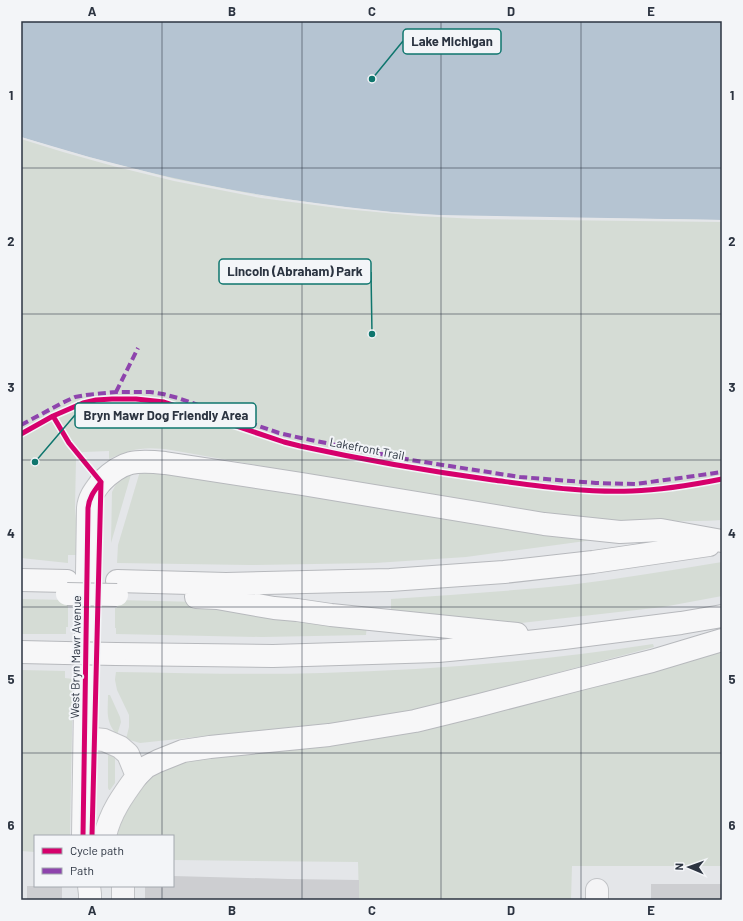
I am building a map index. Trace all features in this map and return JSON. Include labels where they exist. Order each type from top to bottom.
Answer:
[{"type":"main road","name":"West Bryn Mawr Avenue","points":[[83,835],[88,501],[101,482],[112,472],[124,465],[144,461],[165,463],[544,524],[620,532],[661,530],[722,542]]},
{"type":"main road","points":[[21,580],[67,587],[117,588],[390,580],[504,572],[593,562],[722,542]]},
{"type":"main road","points":[[21,593],[67,587]]},
{"type":"main road","points":[[117,588],[217,598],[274,608],[331,615],[564,638]]},
{"type":"main road","points":[[21,652],[273,656],[382,653],[474,648],[681,623],[722,616]]},
{"type":"main road","points":[[105,835],[116,805],[136,776],[146,767],[183,752],[210,747],[329,735],[415,721],[652,661],[722,640]]},
{"type":"main road","points":[[85,738],[104,740],[120,747],[128,754],[136,776]]},
{"type":"street","points":[[123,887],[123,900]]},
{"type":"shaded area","points":[[21,137],[42,144],[262,196],[346,207],[477,217],[722,220],[722,520],[640,521],[558,516],[171,450],[145,448],[130,451],[109,459],[109,451],[83,452],[76,459],[75,508],[79,555],[68,555],[68,563],[21,558]]},
{"type":"shaded area","points":[[141,468],[593,540],[466,557],[375,563],[250,565],[117,563],[118,545]]},
{"type":"shaded area","points":[[132,471],[111,543],[112,492],[116,484]]},
{"type":"shaded area","points":[[722,562],[722,596],[663,607],[521,623],[391,613],[391,599],[569,585]]},
{"type":"shaded area","points":[[21,599],[67,600],[68,627],[66,627],[66,634],[21,634]]},
{"type":"shaded area","points":[[117,600],[199,602],[367,624],[366,635],[262,637],[116,634],[115,608],[117,608]]},
{"type":"shaded area","points":[[653,644],[654,647],[424,708],[360,720],[140,743],[126,739],[129,727],[129,715],[117,690],[115,680],[116,672],[296,674],[405,670],[529,660]]},
{"type":"shaded area","points":[[722,646],[722,866],[572,866],[571,900],[359,900],[358,862],[174,860],[174,835],[112,835],[140,786],[153,775],[186,760]]},
{"type":"shaded area","points":[[21,670],[65,671],[65,678],[73,679],[70,835],[34,835],[34,852],[21,851]]},
{"type":"shaded area","points":[[108,695],[110,695],[120,717],[121,722],[117,735],[109,721]]},
{"type":"shaded area","points":[[109,754],[115,757],[115,783],[110,790],[108,788]]},
{"type":"water","points":[[21,21],[722,21],[722,220],[488,217],[391,212],[297,201],[250,193],[158,174],[66,151],[21,137]]},
{"type":"pier","points":[[21,137],[89,157],[175,179],[262,196],[346,207],[440,215],[722,220],[722,222],[477,219],[418,216],[345,209],[261,198],[174,181],[63,152],[21,139]]},
{"type":"building","points":[[174,876],[359,880],[359,900],[145,900],[145,887],[174,887]]},
{"type":"building","points":[[651,884],[722,884],[722,900],[651,900]]},
{"type":"building","points":[[27,886],[62,887],[62,900],[27,900]]},
{"type":"marked path","points":[[116,392],[138,348]]},
{"type":"marked path","points":[[21,425],[75,397],[116,392],[150,392],[178,398],[279,433],[411,460],[520,477],[596,483],[635,484],[722,472]]},
{"type":"cycle path","name":"Lakefront Trail","points":[[21,434],[53,416],[83,403],[96,400],[136,399],[164,402],[300,446],[396,465],[493,480],[562,488],[615,491],[666,488],[722,479]]},
{"type":"cycle path","points":[[53,416],[69,443],[101,482]]},
{"type":"cycle path","points":[[83,835],[88,508],[91,497],[101,482]]},
{"type":"cycle path","points":[[92,835],[101,482]]},
{"type":"place","name":"Lake Michigan","points":[[372,79]]},
{"type":"place","name":"Lincoln (Abraham) Park","points":[[372,334]]},
{"type":"place","name":"Bryn Mawr Dog Friendly Area","points":[[35,462]]}]
